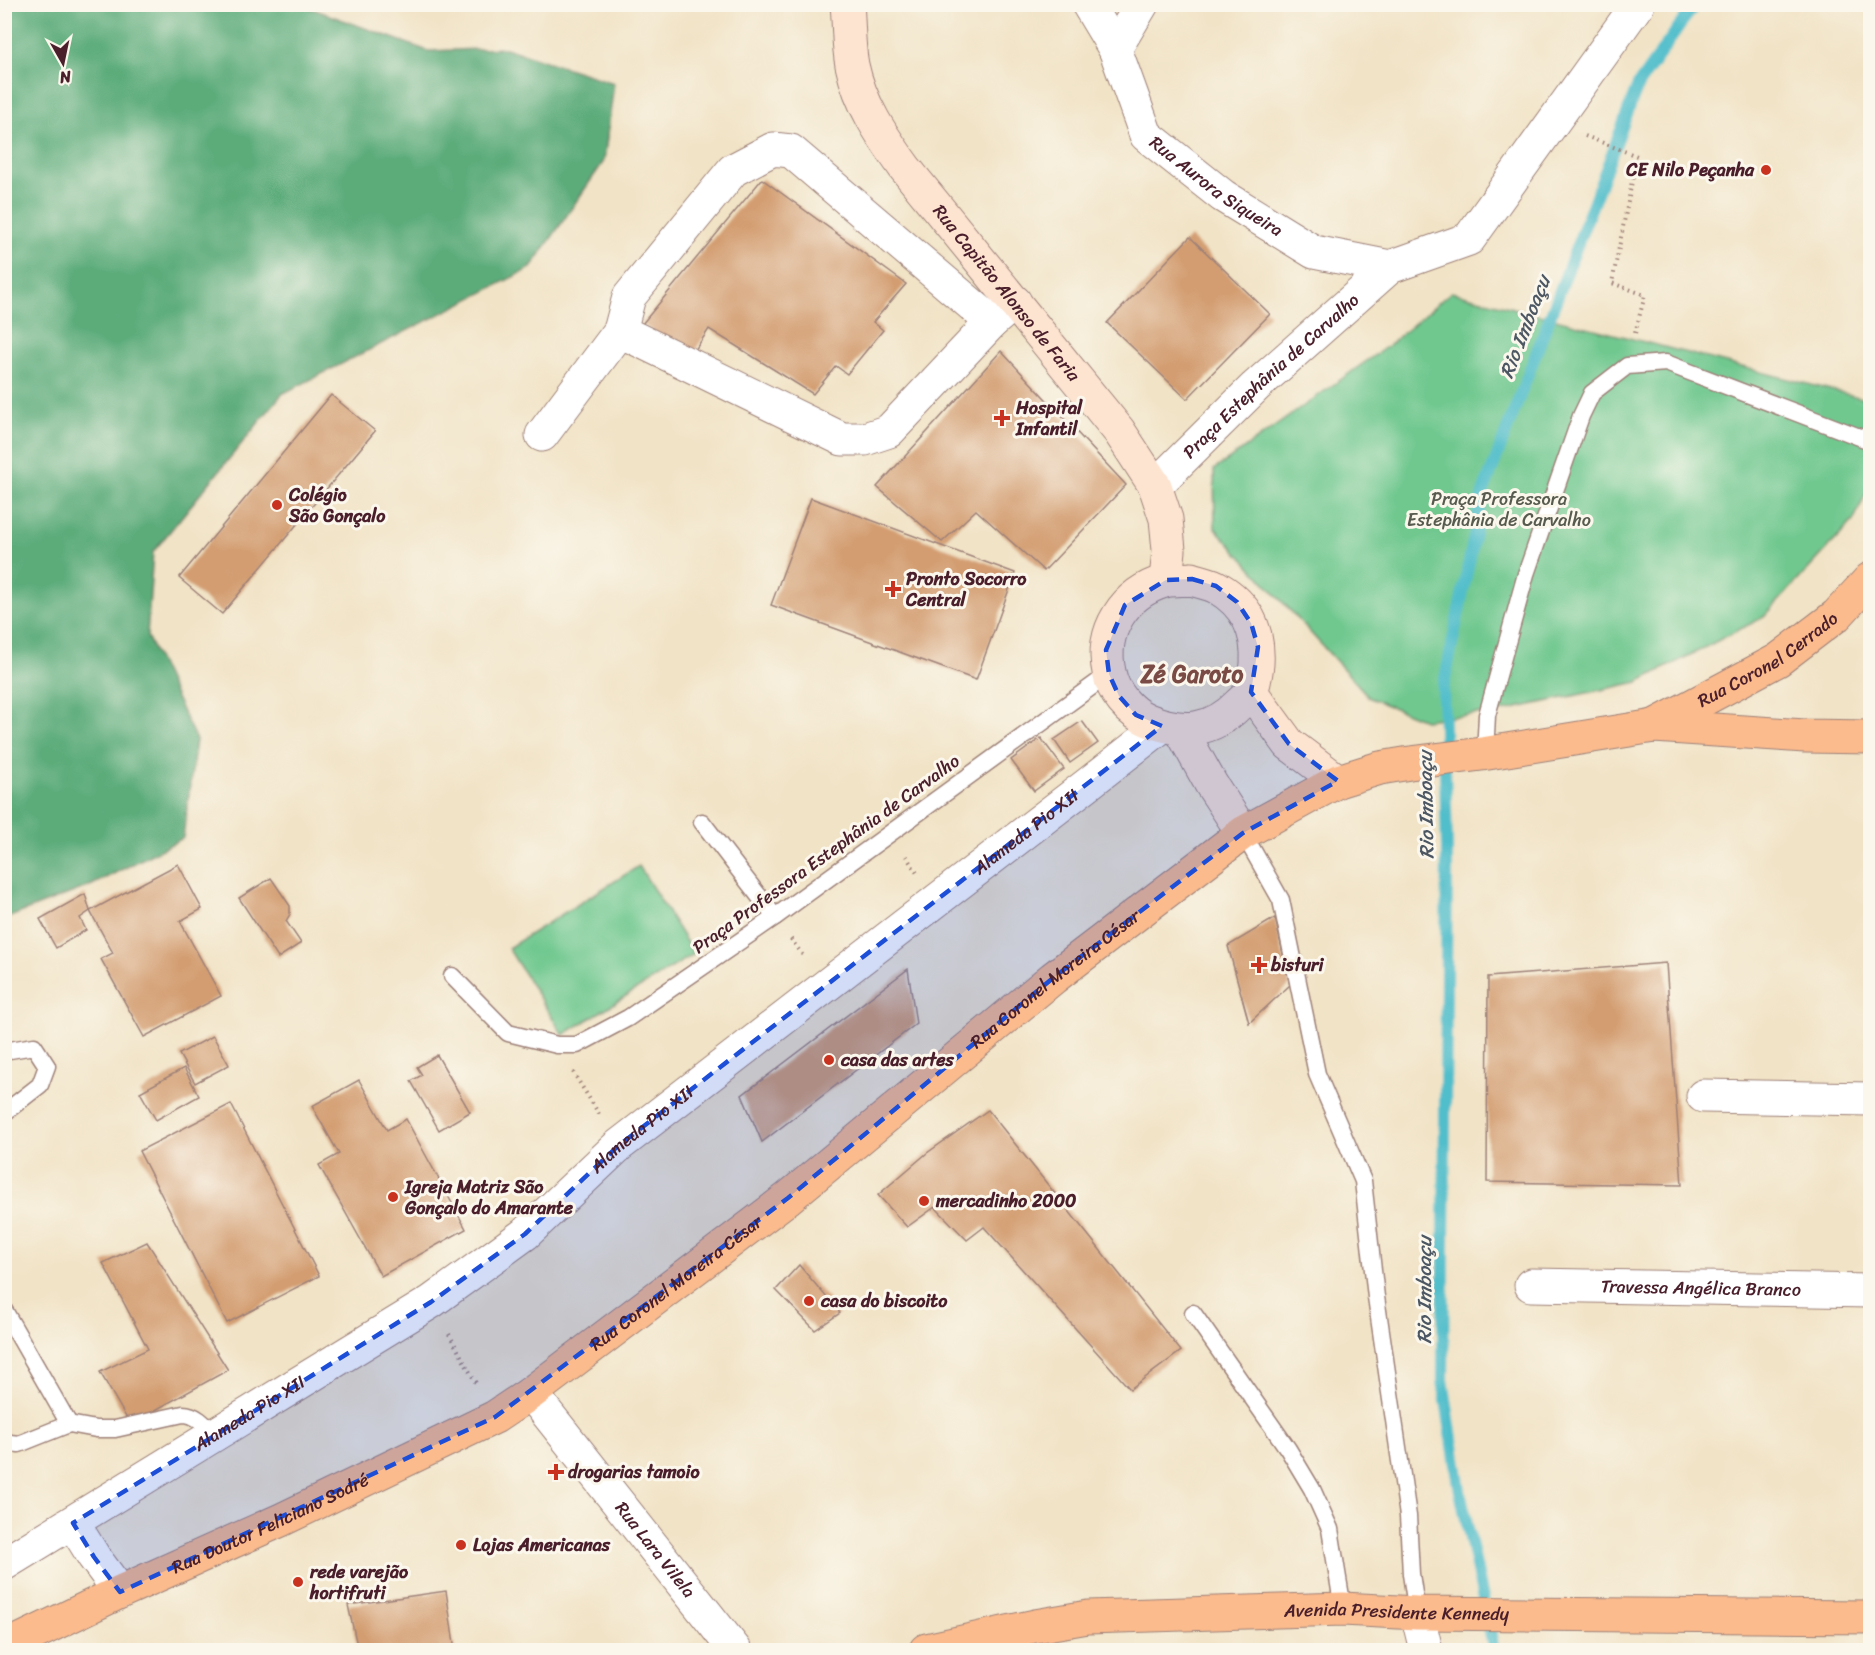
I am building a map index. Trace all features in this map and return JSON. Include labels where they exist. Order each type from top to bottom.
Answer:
[{"type":"main road","name":"Rua Coronel Cerrado","points":[[1654,726],[1778,660],[1837,615],[1870,579]]},
{"type":"main road","name":"Rua Coronel Moreira César","points":[[531,1393],[788,1198],[1053,978],[1243,833],[1338,781],[1380,768],[1654,726]]},
{"type":"main road","points":[[1654,726],[1804,736],[1870,737]]},
{"type":"main road","name":"Rua Doutor Feliciano Sodré","points":[[4,1648],[120,1592],[281,1520],[495,1417],[531,1393]]},
{"type":"main road","name":"Avenida Presidente Kennedy","points":[[926,1650],[1088,1617],[1343,1609],[1428,1613],[1870,1617]]},
{"type":"street","name":"Rua Capitão Alonso de Faria","points":[[847,4],[852,65],[866,108],[882,136],[1004,312],[1119,431],[1155,486],[1166,519],[1169,550],[1166,580]]},
{"type":"street","points":[[1088,4],[1115,49],[1142,4]]},
{"type":"street","points":[[1390,267],[1469,239],[1638,4]]},
{"type":"street","name":"Rua Aurora Siqueira","points":[[1115,49],[1146,135],[1223,196],[1314,252],[1390,267]]},
{"type":"street","points":[[542,435],[620,331],[629,297],[733,170],[773,149],[790,151],[1004,312],[889,431],[865,439],[842,439],[620,331]]},
{"type":"street","name":"Praça Estephânia de Carvalho","points":[[1155,486],[1256,387],[1390,267]]},
{"type":"street","points":[[1192,579],[1216,586],[1237,602],[1251,623],[1258,647],[1256,672],[1251,692],[1229,714],[1206,726],[1171,728],[1136,715],[1119,696],[1109,674],[1106,650],[1112,626],[1125,605],[1144,590],[1166,580],[1192,579]]},
{"type":"street","points":[[1251,692],[1289,744],[1338,781]]},
{"type":"street","points":[[1171,728],[1243,833]]},
{"type":"street","name":"Alameda Pio XII","points":[[4,1564],[431,1302],[525,1234],[618,1146],[1088,784],[1171,728]]},
{"type":"street","points":[[1703,1096],[1870,1099]]},
{"type":"street","name":"Travessa Angélica Branco","points":[[1531,1285],[1870,1291]]},
{"type":"street","name":"Rua Lara Vilela","points":[[531,1393],[735,1650]]},
{"type":"street","points":[[73,1523],[120,1592]]},
{"type":"street","points":[[1426,1650],[1428,1613]]},
{"type":"lane","points":[[1483,754],[1487,715],[1526,574],[1581,416],[1592,393],[1627,366],[1666,363],[1870,441]]},
{"type":"lane","name":"Praça Professora Estephânia de Carvalho","points":[[557,1045],[577,1045],[628,1018],[776,917],[1109,674]]},
{"type":"lane","points":[[702,822],[776,917]]},
{"type":"lane","points":[[1243,833],[1281,900],[1317,1074],[1363,1181],[1376,1297],[1408,1516],[1411,1575],[1428,1613]]},
{"type":"lane","points":[[452,976],[508,1033],[557,1045]]},
{"type":"lane","points":[[4,1051],[34,1046],[46,1066],[40,1085],[4,1113]]},
{"type":"lane","points":[[4,1311],[69,1424]]},
{"type":"lane","points":[[1193,1313],[1288,1449],[1312,1488],[1330,1529],[1343,1609]]},
{"type":"lane","points":[[4,1440],[19,1444],[69,1424],[96,1429],[115,1429],[183,1414],[190,1414],[202,1421],[215,1436]]},
{"type":"path","points":[[1584,136],[1637,156],[1612,283],[1645,295],[1627,366]]},
{"type":"path","points":[[891,832],[934,901]]},
{"type":"path","points":[[776,917],[826,987]]},
{"type":"path","points":[[557,1045],[618,1146]]},
{"type":"path","points":[[431,1302],[495,1417]]},
{"type":"highlighted area","points":[[1192,579],[1216,586],[1237,602],[1251,623],[1258,647],[1251,692],[1289,744],[1338,781],[1243,833],[1053,978],[788,1198],[495,1417],[120,1592],[73,1523],[431,1302],[525,1234],[618,1146],[1162,726],[1136,715],[1119,696],[1109,674],[1106,650],[1125,605],[1166,580]]},
{"type":"green space","points":[[5,4],[302,5],[428,51],[505,48],[614,83],[604,161],[531,268],[282,394],[153,552],[147,636],[196,740],[183,838],[92,885],[5,919]]},
{"type":"green space","name":"Praça Professora Estephânia de Carvalho","points":[[1451,292],[1870,400],[1870,486],[1853,521],[1764,617],[1638,682],[1503,711],[1424,720],[1370,698],[1215,528],[1214,470],[1389,345]]},
{"type":"green space","points":[[639,866],[694,954],[563,1035],[508,948]]},
{"type":"building","points":[[762,179],[906,284],[873,322],[883,330],[847,374],[836,366],[813,394],[709,329],[691,356],[642,324]]},
{"type":"building","points":[[1190,237],[1270,314],[1187,399],[1107,323]]},
{"type":"building","name":"Hospital Infantil","points":[[1001,351],[1126,485],[1044,571],[976,510],[942,542],[877,487]]},
{"type":"building","name":"Colégio São Gonçalo","points":[[331,395],[375,431],[222,614],[179,578]]},
{"type":"building","name":"Pronto Socorro Central","points":[[811,498],[1015,573],[976,680],[771,605]]},
{"type":"building","points":[[1082,721],[1098,743],[1070,763],[1054,740]]},
{"type":"building","points":[[1041,738],[1064,769],[1034,791],[1011,760]]},
{"type":"building","points":[[178,864],[202,909],[180,921],[221,996],[144,1037],[101,959],[113,953],[90,911]]},
{"type":"building","points":[[271,878],[290,906],[290,914],[286,921],[301,943],[278,958],[239,898]]},
{"type":"building","points":[[85,894],[90,911],[80,918],[86,930],[56,948],[40,919]]},
{"type":"building","name":"bisturi","points":[[1275,918],[1290,985],[1249,1023],[1228,946]]},
{"type":"building","points":[[1666,963],[1682,1185],[1487,1182],[1488,977]]},
{"type":"building","name":"casa das artes","points":[[908,969],[916,1024],[762,1142],[742,1095]]},
{"type":"building","points":[[213,1036],[229,1065],[195,1083],[179,1054]]},
{"type":"building","points":[[437,1055],[470,1112],[439,1130],[411,1081],[422,1075],[417,1067]]},
{"type":"building","points":[[184,1068],[199,1096],[156,1120],[140,1092]]},
{"type":"building","name":"Igreja Matriz São Gonçalo do Amarante","points":[[359,1080],[387,1130],[406,1119],[466,1229],[381,1276],[319,1165],[339,1154],[312,1106]]},
{"type":"building","points":[[231,1104],[319,1276],[227,1323],[139,1151]]},
{"type":"building","points":[[988,1110],[1181,1351],[1130,1389],[984,1227],[967,1240],[935,1207],[907,1227],[878,1195],[927,1153]]},
{"type":"building","points":[[147,1242],[228,1370],[130,1424],[100,1372],[148,1349],[103,1263]]},
{"type":"building","name":"casa do biscoito","points":[[799,1265],[840,1313],[815,1330],[776,1290]]},
{"type":"building","points":[[446,1591],[455,1650],[358,1650],[348,1605]]},
{"type":"waterway","name":"Rio Imboaçu","points":[[1494,1650],[1460,1491],[1443,1380],[1447,848],[1443,689],[1483,493],[1638,85],[1695,4]]},
{"type":"place","name":"CE Nilo Peçanha","points":[[1766,170]]},
{"type":"place","name":"Hospital Infantil","points":[[1002,418]]},
{"type":"place","name":"Colégio São Gonçalo","points":[[277,505]]},
{"type":"place","name":"Pronto Socorro Central","points":[[893,589]]},
{"type":"place","name":"bisturi","points":[[1259,965]]},
{"type":"place","name":"casa das artes","points":[[829,1060]]},
{"type":"place","name":"Igreja Matriz São Gonçalo do Amarante","points":[[393,1197]]},
{"type":"place","name":"mercadinho 2000","points":[[924,1201]]},
{"type":"place","name":"casa do biscoito","points":[[809,1301]]},
{"type":"place","name":"drogarias tamoio","points":[[556,1472]]},
{"type":"place","name":"Lojas Americanas","points":[[461,1545]]},
{"type":"place","name":"rede varejão hortifruti","points":[[298,1582]]},
{"type":"district","name":"Zé Garoto","points":[[1192,674]]}]
